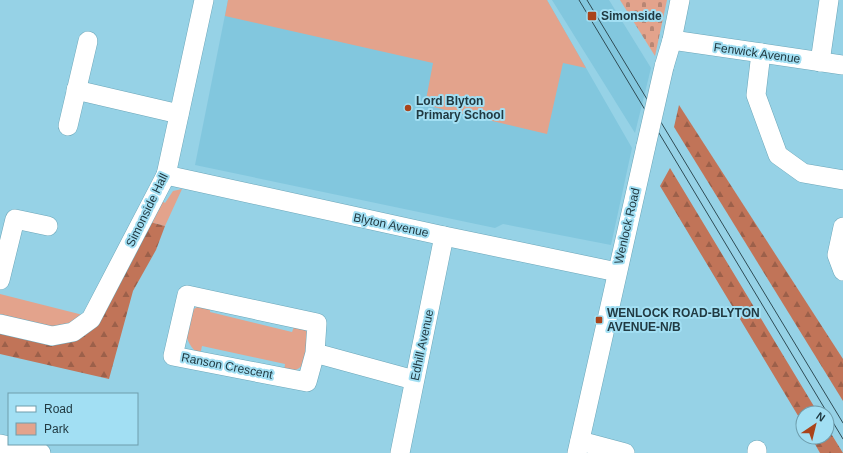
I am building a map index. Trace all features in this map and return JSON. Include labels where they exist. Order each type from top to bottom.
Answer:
[{"type":"street","name":"Simonside Hall","points":[[0,324],[52,336],[73,332],[91,319],[166,175],[204,0]]},
{"type":"street","name":"Wenlock Road","points":[[578,447],[680,0]]},
{"type":"street","points":[[820,62],[829,0]]},
{"type":"street","name":"Fenwick Avenue","points":[[672,40],[843,65]]},
{"type":"street","points":[[68,126],[88,41]]},
{"type":"street","points":[[761,53],[756,95],[778,155],[803,173],[843,180]]},
{"type":"street","points":[[76,90],[179,114]]},
{"type":"street","name":"Blyton Avenue","points":[[166,175],[617,272]]},
{"type":"street","points":[[0,280],[16,219],[48,226]]},
{"type":"street","points":[[843,227],[837,255],[843,271]]},
{"type":"street","name":"Edhill Avenue","points":[[400,453],[444,236]]},
{"type":"street","name":"Ranson Crescent","points":[[188,295],[317,323],[315,353],[307,382],[173,356],[188,295]]},
{"type":"street","points":[[315,353],[414,380]]},
{"type":"street","points":[[0,444],[41,453]]},
{"type":"street","points":[[578,447],[625,453]]},
{"type":"shaded area","name":"Lord Blyton Primary School","points":[[228,0],[547,0],[632,148],[611,245],[503,224],[495,228],[195,165]]},
{"type":"shaded area","points":[[552,0],[609,0],[651,68],[635,133]]},
{"type":"green space","points":[[228,0],[547,0],[586,68],[563,63],[547,134],[425,105],[433,63],[225,16]]},
{"type":"green space","points":[[620,0],[667,0],[655,56]]},
{"type":"green space","points":[[679,105],[843,359],[843,401],[674,127]]},
{"type":"green space","points":[[670,168],[813,405],[795,405],[795,411],[660,186]]},
{"type":"green space","points":[[182,189],[165,226],[150,222],[162,201],[165,203],[173,191]]},
{"type":"green space","points":[[150,222],[165,226],[156,250],[133,291],[109,379],[0,354],[0,324],[73,332]]},
{"type":"green space","points":[[0,294],[83,315],[73,332],[0,324]]},
{"type":"green space","points":[[211,303],[210,312],[292,332],[296,322],[306,331],[310,339],[306,359],[302,366],[295,370],[284,372],[285,364],[202,346],[200,355],[191,346],[188,340],[185,327],[186,321],[194,309]]},
{"type":"green space","points":[[835,440],[843,453],[820,453],[816,445],[835,445]]},
{"type":"tram line","points":[[579,0],[843,439]]},
{"type":"tram line","points":[[587,0],[843,423]]},
{"type":"place","name":"Simonside","points":[[592,16]]},
{"type":"place","name":"Lord Blyton Primary School","points":[[408,108]]},
{"type":"place","name":"WENLOCK ROAD-BLYTON AVENUE-N/B","points":[[599,320]]}]
